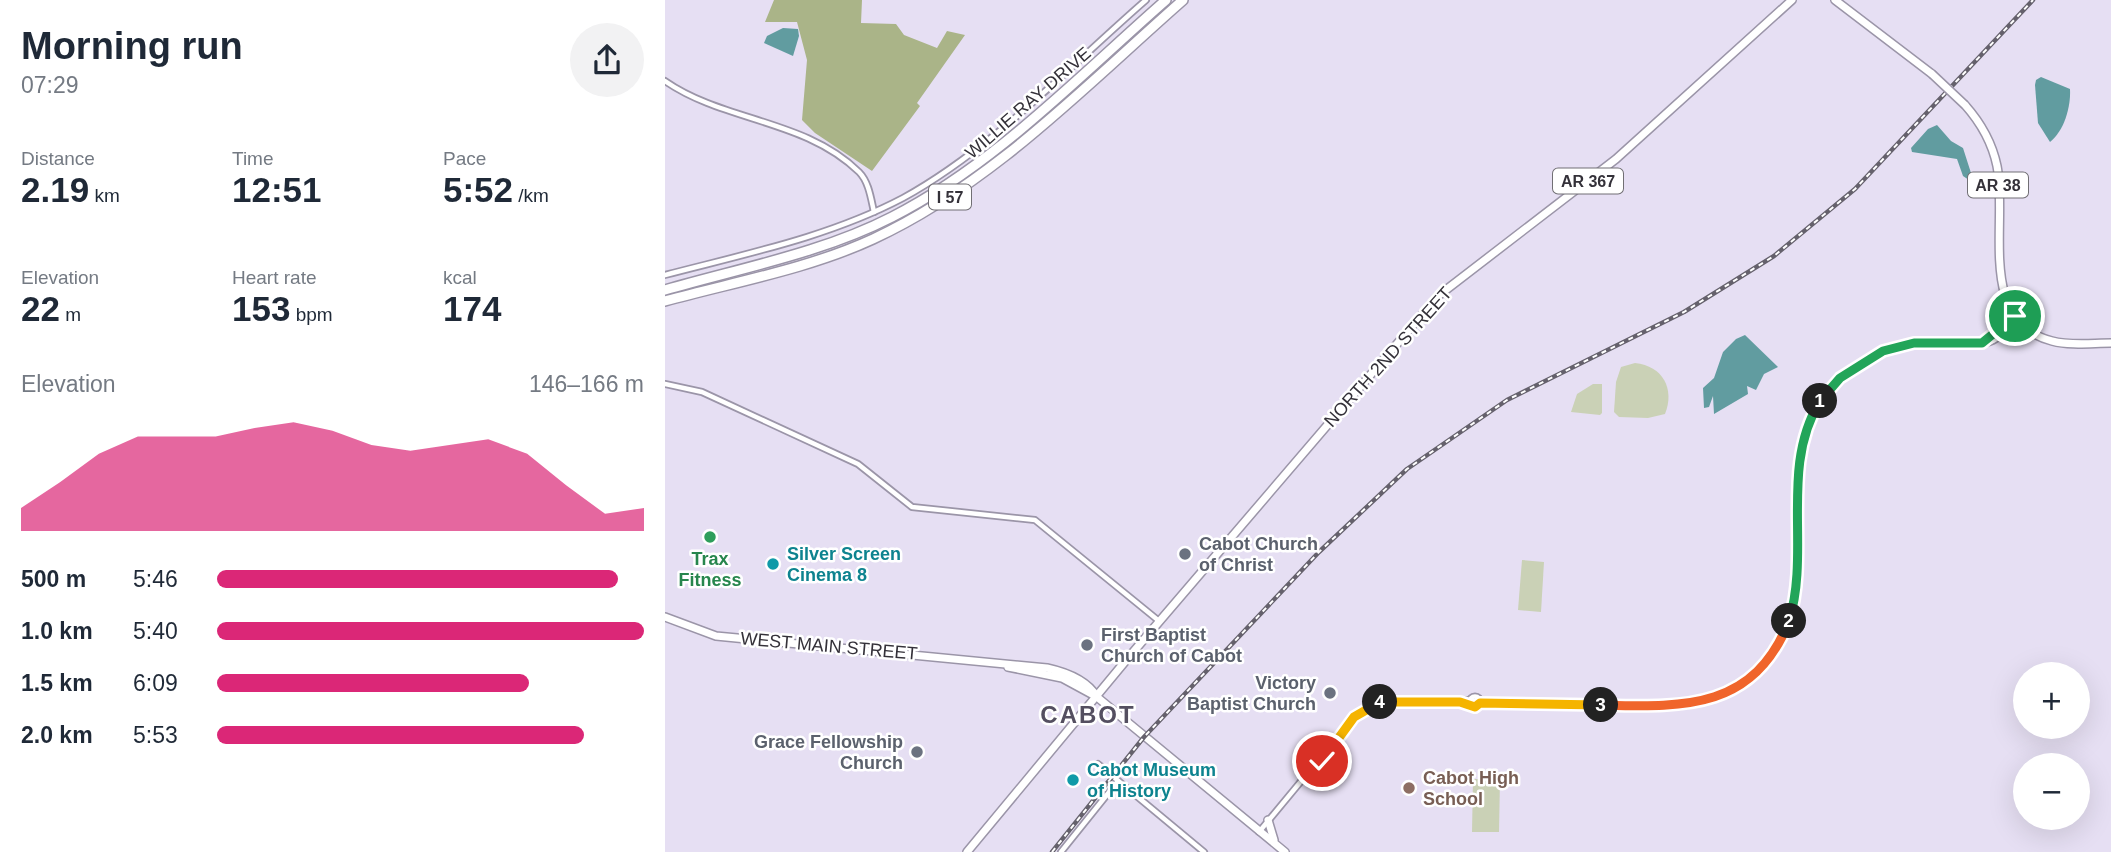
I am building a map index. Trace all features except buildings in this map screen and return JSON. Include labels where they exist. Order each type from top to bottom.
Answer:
[{"type":"highway","name":"I 57","points":[[665,290],[851,235],[941,190],[1000,145],[1166,0]]},
{"type":"highway","name":"I 57","points":[[665,301],[834,254],[871,240],[938,205],[1003,158],[1183,0]]},
{"type":"main road","name":"NORTH 2ND STREET","points":[[967,852],[1159,621],[1438,296],[1616,159],[1793,0]]},
{"type":"main road","name":"AR 38","points":[[1835,0],[1932,74],[1965,105],[1983,129],[1998,169],[2002,274],[2017,317]]},
{"type":"main road","points":[[2017,317],[2044,334],[2077,343],[2111,343]]},
{"type":"main road","name":"WEST MAIN STREET","points":[[665,617],[716,636],[996,663],[1062,678],[1097,697],[1282,849]]},
{"type":"main road","points":[[1268,820],[1271,836],[1282,849]]},
{"type":"street","name":"WILLIE RAY DRIVE","points":[[665,275],[815,234],[874,212],[934,179],[968,155],[1146,0]]},
{"type":"street","points":[[665,81],[694,97],[773,123],[817,142],[859,172],[869,191],[874,212]]},
{"type":"street","points":[[1312,768],[1317,756],[1354,717],[1376,703],[1460,702],[1469,701],[1475,696],[1480,701],[1494,703],[1682,706],[1712,699],[1740,684],[1776,648],[1792,610],[1796,589],[1799,464],[1805,435],[1822,398],[1855,366],[1883,351],[1914,343],[1993,341],[2017,317]]},
{"type":"street","points":[[1982,343],[2017,317]]},
{"type":"street","points":[[665,384],[702,392],[858,464],[912,507],[1034,520],[1159,621]]},
{"type":"street","points":[[1259,832],[1312,768],[1322,761],[1332,743]]},
{"type":"street","points":[[1322,750],[1327,754]]},
{"type":"street","points":[[1317,756],[1322,761]]},
{"type":"street","points":[[1098,764],[1204,852]]},
{"type":"street","points":[[1061,852],[1118,781]]},
{"type":"shaded area","points":[[774,0],[862,0],[861,23],[896,24],[904,35],[937,48],[947,31],[965,35],[917,103],[920,106],[872,171],[815,133],[802,120],[807,60],[797,22],[765,22]]},
{"type":"shaded area","points":[[783,28],[798,29],[799,36],[793,56],[764,43],[767,36]]},
{"type":"shaded area","points":[[2041,77],[2070,89],[2066,118],[2050,142],[2038,123],[2035,85],[2036,80]]},
{"type":"shaded area","points":[[1937,125],[1951,141],[1963,148],[1971,173],[1969,180],[1963,176],[1957,159],[1912,152],[1911,148],[1928,129]]},
{"type":"shaded area","points":[[1745,335],[1778,367],[1764,374],[1756,390],[1747,386],[1748,394],[1714,414],[1713,396],[1709,407],[1704,408],[1703,388],[1714,378],[1723,352],[1736,339]]},
{"type":"shaded area","points":[[1635,363],[1653,369],[1664,380],[1668,396],[1665,414],[1648,418],[1619,417],[1614,412],[1616,382],[1621,367]]},
{"type":"shaded area","points":[[1593,384],[1602,384],[1602,413],[1571,412],[1577,394]]},
{"type":"shaded area","points":[[1522,560],[1544,562],[1541,612],[1518,610]]},
{"type":"shaded area","points":[[1473,779],[1500,779],[1499,832],[1472,832]]},
{"type":"railway","points":[[1052,852],[1144,737],[1319,552],[1407,469],[1507,400],[1684,312],[1774,256],[1855,189],[2033,0]]},
{"type":"place","name":"Trax Fitness","points":[[710,537]]},
{"type":"place","name":"Cabot Church of Christ","points":[[1185,554]]},
{"type":"place","name":"Silver Screen Cinema 8","points":[[773,564]]},
{"type":"place","name":"First Baptist Church of Cabot","points":[[1087,645]]},
{"type":"place","name":"Victory Baptist Church","points":[[1330,693]]},
{"type":"place","name":"Grace Fellowship Church","points":[[917,752]]},
{"type":"place","name":"Cabot Museum of History","points":[[1073,780]]},
{"type":"place","name":"Cabot High School","points":[[1409,788]]},
{"type":"district","name":"CABOT","points":[[1088,714]]},
{"type":"route","points":[[1322,761],[1327,758],[1332,743],[1354,717],[1380,702],[1460,702],[1475,707],[1480,703],[1494,703],[1665,707],[1697,704],[1733,689],[1765,662],[1776,648],[1789,620],[1796,589],[1800,457],[1805,435],[1822,398],[1855,366],[1883,351],[1914,343],[1982,343],[2015,316]]}]
